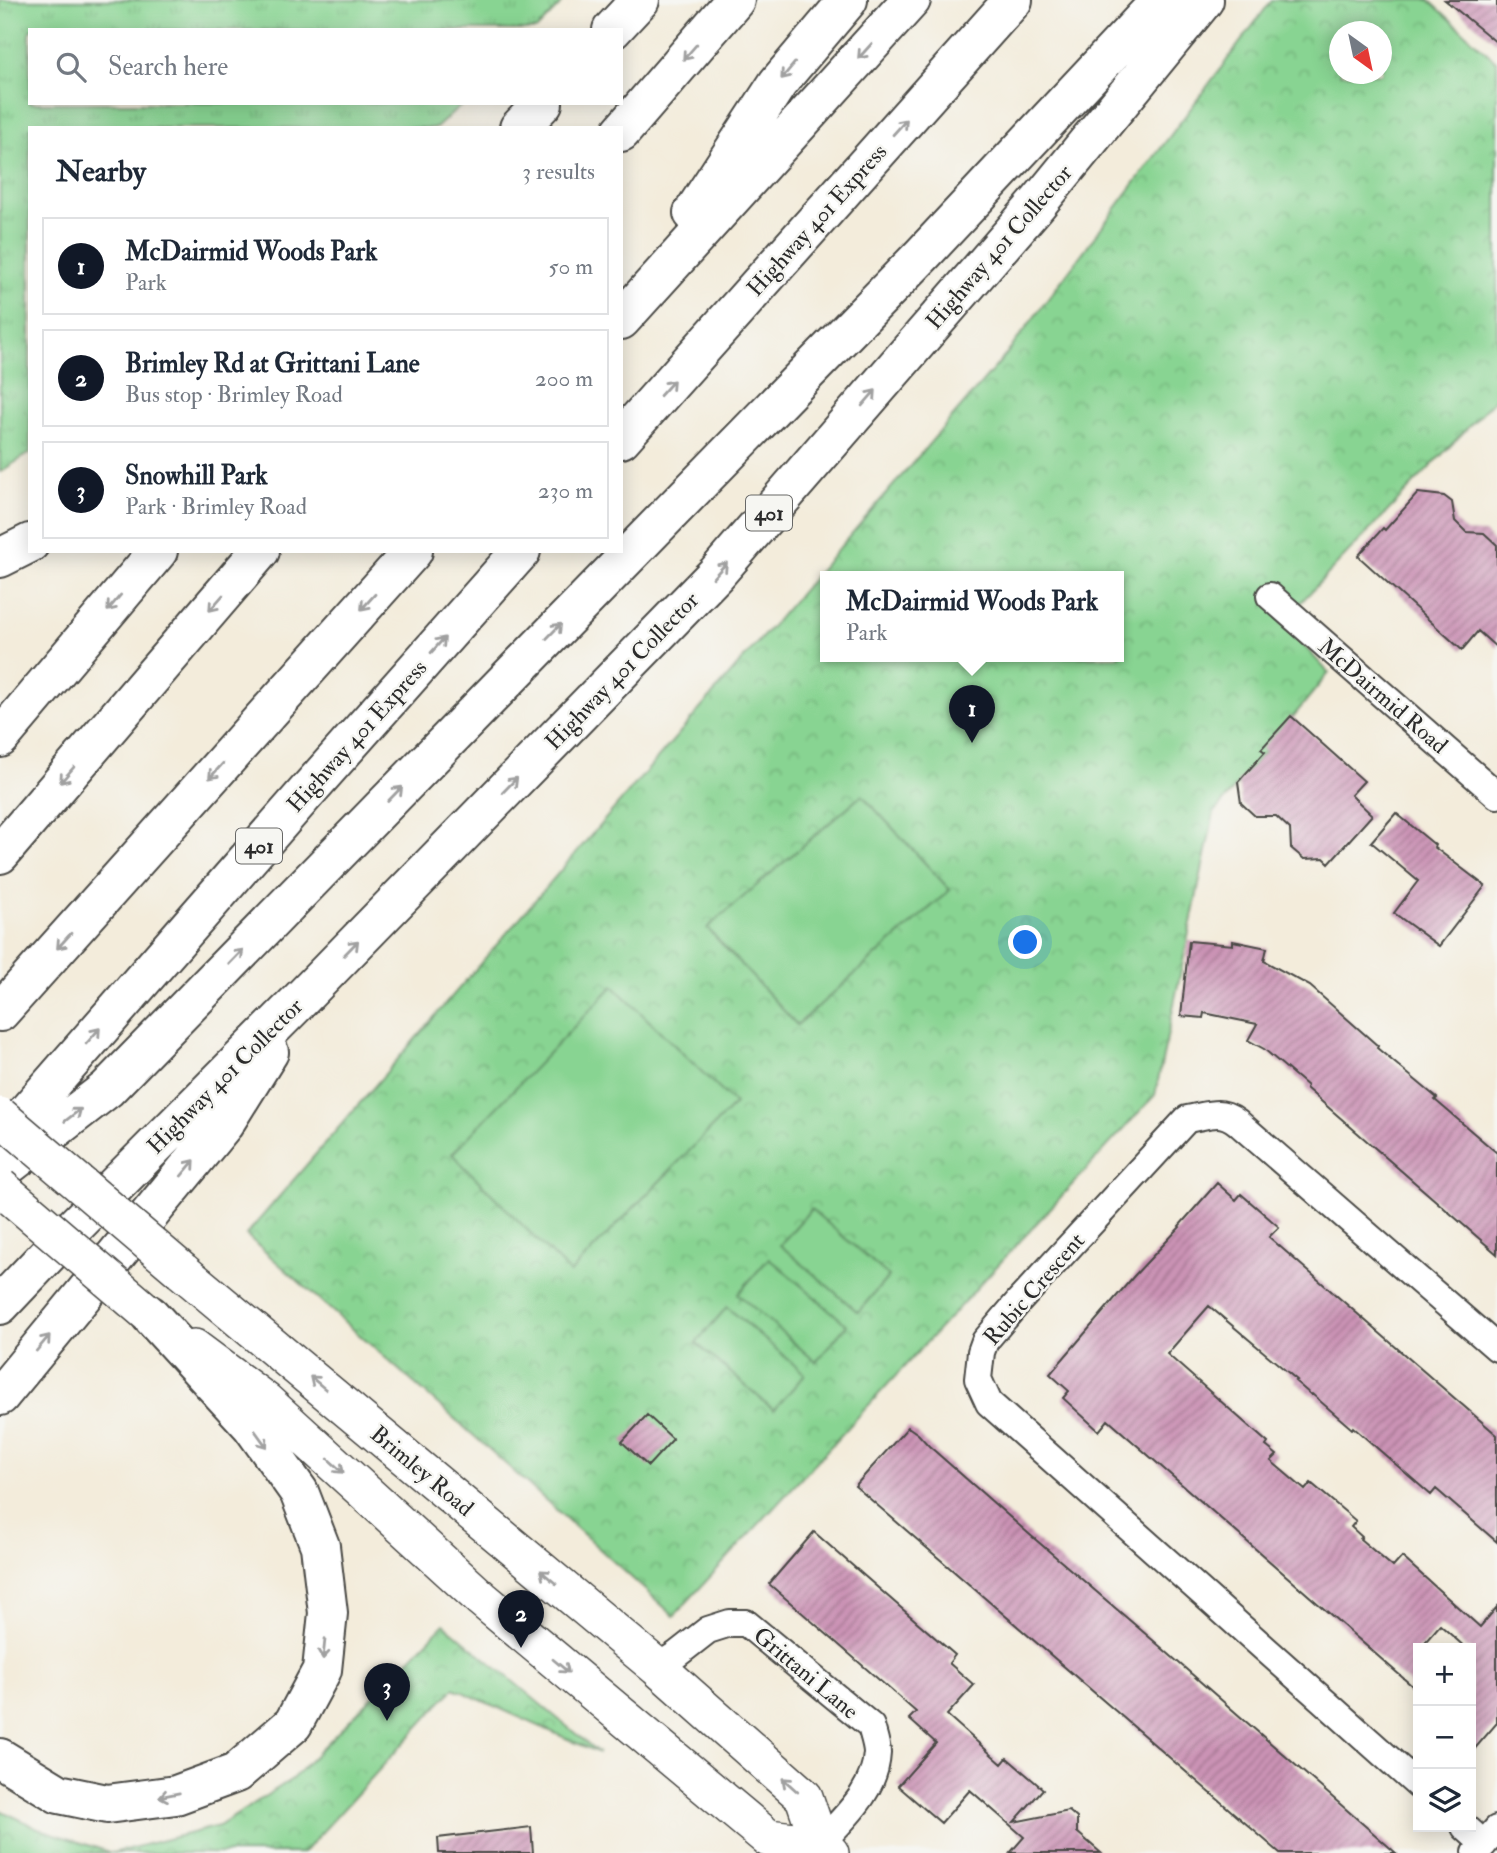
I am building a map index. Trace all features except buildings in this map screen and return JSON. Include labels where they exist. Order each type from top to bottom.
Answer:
[{"type":"highway","points":[[614,28],[640,0]]},
{"type":"highway","points":[[623,130],[735,0]]},
{"type":"highway","points":[[625,316],[778,82],[849,0]]},
{"type":"highway","points":[[625,316],[911,0]]},
{"type":"highway","name":"Highway 401 Express","points":[[623,437],[1013,0]]},
{"type":"highway","points":[[0,1172],[107,1089],[912,265],[1161,0]]},
{"type":"highway","name":"Highway 401 Collector","points":[[0,1305],[716,574],[1038,203],[1204,0]]},
{"type":"highway","points":[[521,126],[540,105]]},
{"type":"highway","points":[[0,558],[28,544]]},
{"type":"highway","points":[[0,738],[156,553]]},
{"type":"highway","points":[[0,854],[258,553]]},
{"type":"highway","points":[[0,1012],[412,553]]},
{"type":"highway","name":"Highway 401 Express","points":[[0,1143],[304,794],[519,553]]},
{"type":"highway","points":[[0,1396],[224,1124],[303,997]]},
{"type":"highway","points":[[0,1758],[59,1794],[107,1804],[176,1795],[236,1773],[293,1724],[322,1670],[328,1613],[320,1546],[299,1492],[252,1426],[150,1315]]},
{"type":"main road","name":"Brimley Road","points":[[0,1116],[657,1667],[804,1797],[825,1849]]},
{"type":"main road","points":[[0,1187],[150,1315],[265,1401],[482,1599],[768,1838],[825,1849]]},
{"type":"street","name":"McDairmid Road","points":[[1270,596],[1497,795]]},
{"type":"street","name":"Rubic Crescent","points":[[1413,1781],[989,1404],[978,1379],[981,1352],[985,1342],[1020,1300],[1186,1119],[1223,1113],[1233,1117],[1497,1348]]},
{"type":"street","name":"Grittani Lane","points":[[657,1667],[708,1630],[730,1623],[746,1623],[871,1726],[877,1752],[870,1785],[825,1849]]},
{"type":"green space","points":[[0,0],[565,0],[538,28],[28,28],[28,105],[462,105],[438,126],[28,126],[28,454],[0,472]]},
{"type":"green space","points":[[1272,0],[1429,0],[1497,62],[1497,397],[1282,622],[1329,673],[1214,813],[1155,1095],[674,1616],[246,1235],[1005,356]]},
{"type":"green space","points":[[862,795],[950,890],[797,1025],[707,928]]},
{"type":"green space","points":[[613,986],[735,1104],[570,1273],[452,1154]]},
{"type":"green space","points":[[811,1209],[889,1276],[858,1312],[780,1245]]},
{"type":"green space","points":[[769,1258],[847,1325],[816,1362],[738,1294]]},
{"type":"green space","points":[[727,1307],[805,1374],[774,1410],[696,1343]]},
{"type":"green space","points":[[444,1624],[599,1753],[454,1688],[303,1853],[112,1853],[219,1826],[292,1779]]},
{"type":"green space","points":[[0,1810],[40,1829],[112,1853],[0,1853]]},
{"type":"place","name":"McDairmid Woods Park","points":[[972,743]]},
{"type":"place","name":"Brimley Rd at Grittani Lane","points":[[521,1648]]},
{"type":"place","name":"Snowhill Park","points":[[387,1721]]}]
